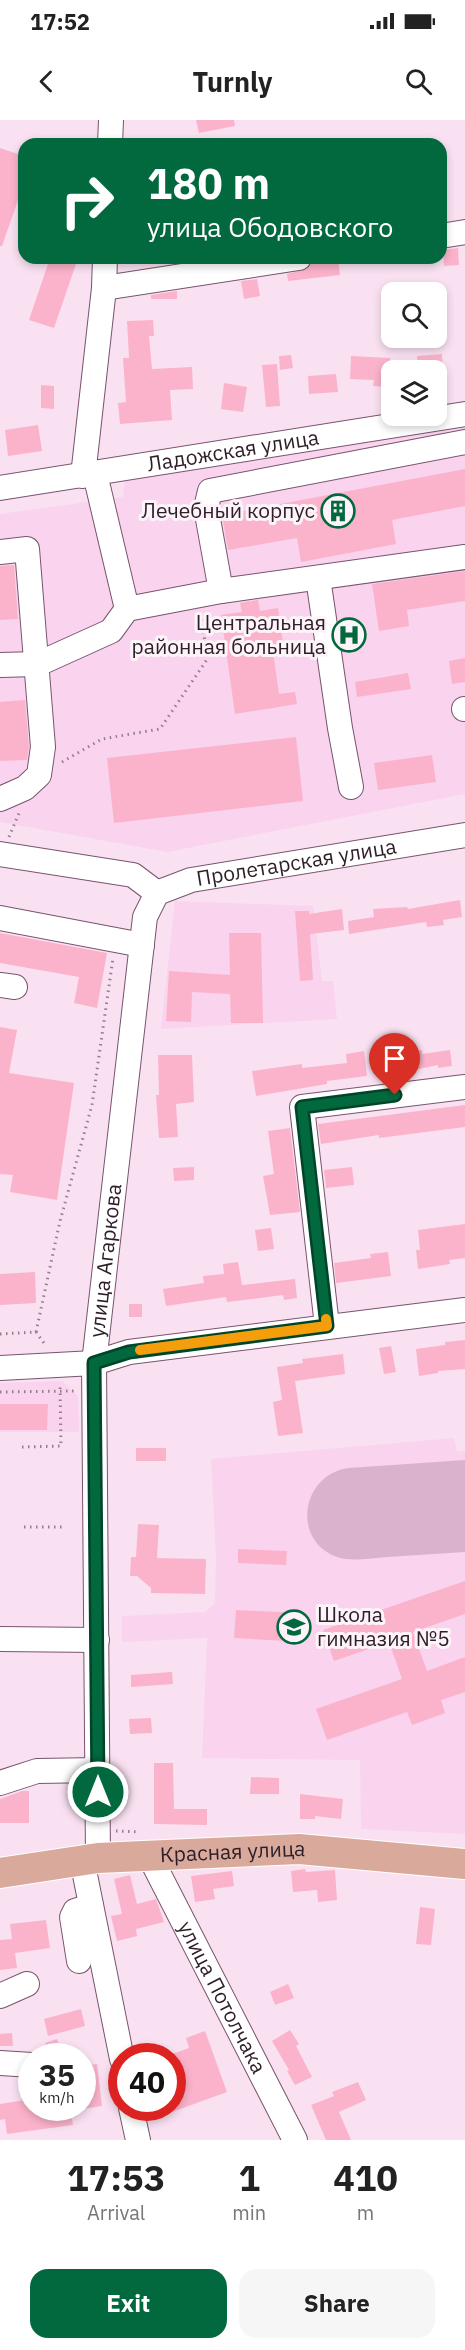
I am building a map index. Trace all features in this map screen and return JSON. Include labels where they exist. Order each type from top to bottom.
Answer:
[{"type":"main road","name":"Красная улица","points":[[0,1873],[90,1859],[150,1843],[299,1849],[465,1864]]},
{"type":"street","points":[[110,138],[111,120]]},
{"type":"street","points":[[447,235],[465,232]]},
{"type":"street","points":[[105,264],[89,475],[127,609]]},
{"type":"street","points":[[104,288],[259,264]]},
{"type":"street","name":"Ладожская улица","points":[[0,488],[465,414]]},
{"type":"street","points":[[221,591],[206,508],[210,491],[465,442]]},
{"type":"street","points":[[0,552],[27,549],[43,747],[39,775],[10,806]]},
{"type":"street","points":[[0,665],[38,664],[111,632],[127,609],[221,591],[465,557]]},
{"type":"street","points":[[318,578],[351,788]]},
{"type":"street","name":"Пролетарская улица","points":[[157,893],[191,880],[465,835]]},
{"type":"street","points":[[1,854],[133,874],[157,893]]},
{"type":"street","name":"улица Агаркова","points":[[119,2043],[91,1906],[90,1859],[98,1770],[94,1363],[142,945],[146,917],[157,893]]},
{"type":"street","points":[[0,918],[142,945]]},
{"type":"street","points":[[327,1326],[302,1107],[465,1086]]},
{"type":"street","points":[[0,1368],[94,1363],[129,1352],[465,1310]]},
{"type":"street","points":[[0,1639],[97,1640]]},
{"type":"street","points":[[0,1783],[37,1771],[98,1770]]},
{"type":"street","name":"улица Потолчака","points":[[150,1843],[295,2140]]},
{"type":"street","points":[[80,1961],[72,1917],[75,1911],[91,1906]]},
{"type":"street","points":[[0,1996],[27,1984]]},
{"type":"street","points":[[0,2063],[18,2064]]},
{"type":"street","points":[[134,2121],[138,2140]]},
{"type":"path","points":[[39,775],[102,739],[160,729],[208,658],[197,596]]},
{"type":"path","points":[[1,854],[10,806]]},
{"type":"path","points":[[22,1447],[61,1446],[60,1365],[36,1332],[60,1221],[92,1105],[116,940]]},
{"type":"path","points":[[0,1334],[36,1332]]},
{"type":"path","points":[[0,1392],[95,1390]]},
{"type":"path","points":[[24,1527],[65,1527]]},
{"type":"path","points":[[116,1831],[150,1843]]},
{"type":"shaded area","points":[[465,421],[465,794],[167,852],[0,822],[0,514],[123,497],[125,477],[435,426],[447,426],[447,424]]},
{"type":"shaded area","points":[[175,901],[313,906],[322,981],[333,981],[337,1019],[161,1029]]},
{"type":"shaded area","points":[[62,1381],[78,1396],[79,1432],[0,1432],[0,1383]]},
{"type":"shaded area","name":"Школа гимназия №5","points":[[454,1438],[457,1451],[465,1451],[465,1834],[361,1829],[360,1760],[202,1758],[207,1638],[122,1642],[122,1616],[205,1612],[215,1603],[216,1557],[211,1459]]},
{"type":"shaded area","points":[[465,1460],[465,1552],[349,1559],[337,1557],[322,1549],[313,1537],[308,1523],[308,1509],[312,1495],[320,1482],[333,1473],[349,1468]]},
{"type":"building","points":[[196,120],[234,120],[235,126],[199,133]]},
{"type":"building","points":[[0,148],[18,154],[18,200],[2,246],[0,246]]},
{"type":"building","points":[[458,248],[459,265],[444,266],[447,264],[447,249]]},
{"type":"building","points":[[48,264],[76,264],[54,328],[29,320]]},
{"type":"building","points":[[310,264],[339,264],[340,275],[288,281],[287,274],[307,269]]},
{"type":"building","points":[[257,279],[260,296],[244,299],[241,281]]},
{"type":"building","points":[[177,291],[177,299],[151,299],[151,295]]},
{"type":"building","points":[[153,320],[154,336],[149,336],[152,369],[192,367],[193,389],[170,390],[172,420],[120,424],[118,403],[126,402],[123,358],[129,358],[127,321]]},
{"type":"building","points":[[442,354],[442,360],[417,360],[417,356]]},
{"type":"building","points":[[291,355],[293,368],[280,370],[279,356]]},
{"type":"building","points":[[351,356],[390,358],[390,360],[381,360],[381,386],[373,386],[374,380],[350,379]]},
{"type":"building","points":[[277,364],[280,406],[266,407],[262,365]]},
{"type":"building","points":[[336,374],[338,392],[309,394],[308,376]]},
{"type":"building","points":[[224,383],[247,387],[243,412],[221,409]]},
{"type":"building","points":[[41,385],[54,386],[54,409],[41,408]]},
{"type":"building","points":[[38,425],[42,451],[8,456],[5,430]]},
{"type":"building","name":"Лечебный корпус","points":[[465,469],[465,506],[392,520],[396,544],[301,562],[297,538],[228,550],[222,515]]},
{"type":"building","points":[[14,565],[18,619],[0,620],[0,566]]},
{"type":"building","points":[[465,571],[465,601],[407,610],[409,626],[379,631],[372,584]]},
{"type":"building","points":[[258,600],[260,611],[278,608],[284,649],[273,651],[279,694],[295,692],[297,704],[235,714],[221,615],[242,612],[240,603]]},
{"type":"building","points":[[465,658],[465,682],[452,684],[449,661]]},
{"type":"building","points":[[408,673],[411,689],[357,697],[355,682]]},
{"type":"building","points":[[25,700],[29,747],[27,760],[0,761],[0,702]]},
{"type":"building","points":[[296,737],[303,801],[114,823],[107,758]]},
{"type":"building","points":[[432,755],[436,782],[378,790],[374,763]]},
{"type":"building","points":[[460,900],[462,917],[443,920],[444,925],[427,927],[426,922],[349,934],[348,921],[374,917],[373,909],[407,907],[408,909]]},
{"type":"building","points":[[342,909],[344,930],[310,934],[313,980],[300,981],[295,911],[309,911],[309,914]]},
{"type":"building","points":[[0,933],[107,953],[97,1008],[74,1003],[79,977],[0,963]]},
{"type":"building","points":[[229,933],[261,933],[263,1023],[231,1023],[230,994],[192,992],[191,1022],[166,1021],[169,971],[230,975]]},
{"type":"building","points":[[0,1027],[17,1030],[9,1073],[74,1083],[57,1200],[10,1192],[13,1175],[0,1174]]},
{"type":"building","points":[[422,1050],[422,1054],[450,1050],[452,1066],[438,1068],[438,1065],[395,1074],[392,1053]]},
{"type":"building","points":[[364,1051],[367,1076],[327,1081],[327,1084],[256,1096],[252,1071],[302,1064],[302,1068],[347,1063],[346,1054]]},
{"type":"building","points":[[158,1055],[192,1055],[194,1102],[176,1104],[178,1137],[159,1138],[156,1095],[159,1095]]},
{"type":"building","points":[[465,1105],[465,1127],[379,1138],[379,1135],[321,1144],[318,1124]]},
{"type":"building","points":[[290,1128],[300,1212],[270,1215],[263,1176],[274,1174],[268,1131]]},
{"type":"building","points":[[194,1167],[194,1180],[174,1181],[173,1168]]},
{"type":"building","points":[[352,1167],[354,1185],[326,1188],[324,1170]]},
{"type":"building","points":[[465,1224],[465,1258],[449,1260],[450,1264],[418,1269],[416,1250],[420,1250],[418,1230]]},
{"type":"building","points":[[271,1228],[274,1249],[258,1251],[255,1230]]},
{"type":"building","points":[[388,1252],[391,1276],[336,1283],[334,1263],[371,1258],[370,1254]]},
{"type":"building","points":[[238,1262],[242,1285],[295,1279],[297,1298],[284,1300],[283,1295],[227,1302],[226,1297],[166,1306],[163,1289],[204,1283],[203,1276],[224,1274],[223,1264]]},
{"type":"building","points":[[35,1272],[36,1303],[0,1305],[0,1274]]},
{"type":"building","points":[[129,1304],[142,1304],[142,1317],[129,1317]]},
{"type":"building","points":[[465,1340],[465,1369],[438,1371],[438,1373],[419,1376],[416,1349]]},
{"type":"building","points":[[391,1346],[396,1372],[384,1374],[379,1348]]},
{"type":"building","points":[[343,1354],[345,1374],[295,1381],[303,1433],[278,1436],[273,1402],[282,1400],[277,1367],[303,1363],[302,1359]]},
{"type":"building","points":[[0,1404],[48,1404],[47,1430],[0,1430]]},
{"type":"building","points":[[136,1448],[166,1448],[166,1461],[136,1461]]},
{"type":"building","points":[[138,1524],[159,1525],[157,1558],[206,1559],[205,1594],[151,1593],[151,1588],[137,1576],[130,1576],[131,1557],[136,1557]]},
{"type":"building","points":[[238,1549],[287,1551],[286,1565],[238,1563]]},
{"type":"building","points":[[465,1581],[465,1614],[413,1632],[427,1671],[465,1657],[465,1692],[441,1700],[445,1713],[412,1725],[407,1712],[327,1740],[316,1709],[402,1679],[389,1642],[334,1661],[323,1630]]},
{"type":"building","points":[[236,1610],[300,1613],[299,1633],[287,1633],[287,1641],[234,1638]]},
{"type":"building","points":[[172,1672],[173,1684],[131,1687],[131,1675]]},
{"type":"building","points":[[151,1718],[152,1733],[130,1734],[129,1719]]},
{"type":"building","points":[[154,1763],[173,1763],[174,1809],[207,1809],[207,1825],[154,1824]]},
{"type":"building","points":[[251,1777],[279,1778],[279,1794],[250,1794]]},
{"type":"building","points":[[22,1791],[29,1791],[29,1823],[0,1823],[0,1799]]},
{"type":"building","points":[[300,1794],[343,1799],[341,1819],[315,1816],[315,1819],[300,1819]]},
{"type":"building","points":[[305,1869],[306,1872],[335,1870],[337,1900],[318,1902],[317,1890],[293,1892],[291,1871]]},
{"type":"building","points":[[232,1871],[234,1886],[213,1889],[215,1899],[195,1902],[191,1876]]},
{"type":"building","points":[[130,1875],[137,1904],[156,1899],[164,1922],[136,1929],[137,1936],[117,1941],[111,1916],[122,1914],[114,1879]]},
{"type":"building","points":[[420,1907],[435,1909],[431,1945],[416,1944]]},
{"type":"building","points":[[46,1920],[50,1948],[15,1953],[17,1968],[0,1970],[0,1940],[12,1939],[10,1924]]},
{"type":"building","points":[[288,1984],[294,1998],[275,2005],[270,1992]]},
{"type":"building","points":[[81,2009],[85,2026],[48,2036],[44,2019]]},
{"type":"building","points":[[290,2030],[299,2044],[296,2046],[312,2077],[295,2085],[272,2041]]},
{"type":"building","points":[[205,2031],[227,2092],[186,2107],[186,2049],[189,2048],[186,2038]]},
{"type":"building","points":[[12,2033],[13,2046],[0,2046],[0,2034]]},
{"type":"building","points":[[57,2039],[58,2043],[45,2043]]},
{"type":"building","points":[[96,2064],[102,2106],[96,2107]]},
{"type":"building","points":[[358,2082],[366,2100],[339,2112],[351,2140],[326,2140],[311,2105],[334,2096],[332,2092]]},
{"type":"building","points":[[18,2101],[18,2121],[72,2121],[73,2125],[7,2134],[5,2119],[0,2120],[0,2104]]},
{"type":"slow traffic","points":[[140,1350],[327,1326],[326,1319]]},
{"type":"place","name":"Лечебный корпус","points":[[338,511]]},
{"type":"place","name":"Центральная районная больница","points":[[349,635]]},
{"type":"place","name":"Школа гимназия №5","points":[[294,1627]]},
{"type":"route","points":[[98,1792],[94,1363],[129,1352],[327,1326],[302,1107],[395,1095]]}]
